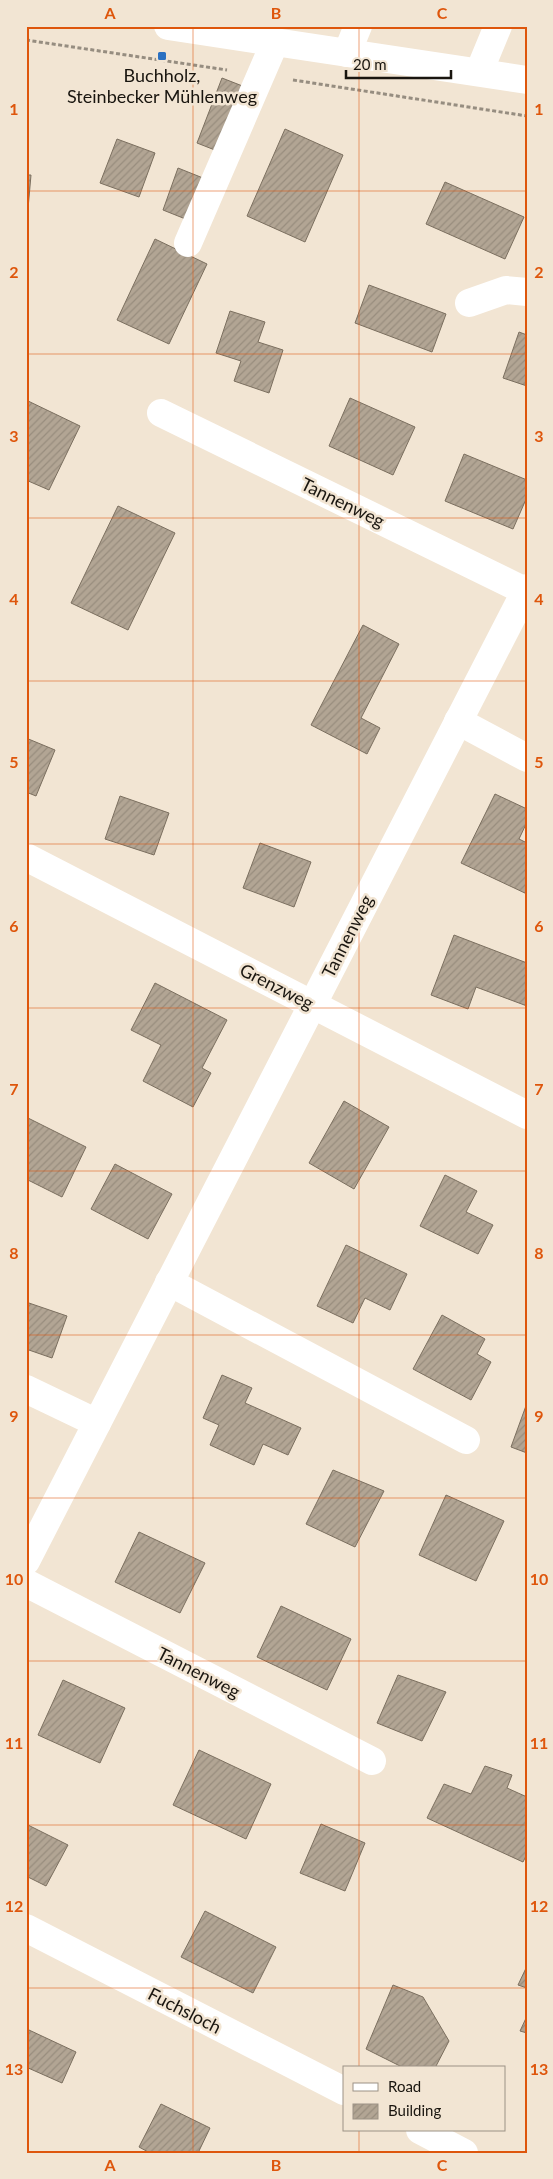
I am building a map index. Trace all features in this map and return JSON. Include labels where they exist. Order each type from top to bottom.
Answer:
[{"type":"street","points":[[168,26],[527,80]]},
{"type":"street","points":[[347,53],[358,26]]},
{"type":"street","points":[[479,72],[498,26]]},
{"type":"street","points":[[188,243],[275,42]]},
{"type":"street","points":[[469,303],[506,290],[527,292]]},
{"type":"street","name":"Tannenweg","points":[[26,1561],[526,589],[161,413]]},
{"type":"street","points":[[458,721],[527,758]]},
{"type":"street","name":"Grenzweg","points":[[26,857],[527,1115]]},
{"type":"street","points":[[170,1282],[466,1440]]},
{"type":"street","points":[[26,1389],[97,1423]]},
{"type":"street","name":"Tannenweg","points":[[26,1583],[372,1761]]},
{"type":"street","name":"Fuchsloch","points":[[26,1928],[343,2090]]},
{"type":"street","points":[[424,2132],[464,2153]]},
{"type":"building","points":[[222,78],[245,87],[220,152],[197,143]]},
{"type":"building","points":[[285,129],[343,155],[305,242],[247,216]]},
{"type":"building","points":[[117,139],[155,153],[139,197],[100,183]]},
{"type":"building","points":[[178,168],[203,178],[188,220],[163,210]]},
{"type":"building","points":[[26,175],[31,175],[27,220],[26,220]]},
{"type":"building","points":[[445,182],[524,217],[505,259],[426,224]]},
{"type":"building","points":[[155,239],[207,264],[169,344],[117,320]]},
{"type":"building","points":[[369,285],[446,314],[432,352],[355,323]]},
{"type":"building","points":[[230,311],[265,322],[258,342],[283,350],[269,393],[234,381],[241,361],[216,353]]},
{"type":"building","points":[[519,332],[527,335],[527,386],[503,378]]},
{"type":"building","points":[[350,398],[415,427],[393,475],[329,446]]},
{"type":"building","points":[[26,400],[80,426],[49,490],[26,480]]},
{"type":"building","points":[[464,454],[527,480],[527,497],[513,529],[445,501]]},
{"type":"building","points":[[118,506],[175,533],[128,630],[71,603]]},
{"type":"building","points":[[363,625],[399,644],[361,718],[380,728],[367,754],[311,725]]},
{"type":"building","points":[[26,738],[55,750],[36,796],[26,792]]},
{"type":"building","points":[[495,794],[527,809],[527,822],[519,839],[527,843],[527,894],[461,863]]},
{"type":"building","points":[[120,796],[169,813],[154,855],[105,839]]},
{"type":"building","points":[[260,843],[311,862],[294,907],[243,888]]},
{"type":"building","points":[[454,935],[527,963],[527,1006],[476,987],[468,1009],[431,995]]},
{"type":"building","points":[[155,983],[227,1020],[202,1068],[211,1073],[193,1107],[143,1081],[161,1045],[131,1030]]},
{"type":"building","points":[[344,1101],[389,1127],[354,1189],[309,1163]]},
{"type":"building","points":[[26,1117],[86,1147],[62,1197],[26,1179]]},
{"type":"building","points":[[115,1164],[172,1194],[148,1239],[91,1209]]},
{"type":"building","points":[[445,1175],[477,1191],[466,1212],[493,1225],[478,1254],[420,1226]]},
{"type":"building","points":[[346,1245],[407,1274],[390,1310],[365,1298],[353,1323],[317,1306]]},
{"type":"building","points":[[26,1302],[67,1316],[52,1358],[26,1349]]},
{"type":"building","points":[[442,1315],[485,1339],[477,1354],[491,1362],[471,1400],[413,1369]]},
{"type":"building","points":[[222,1375],[252,1388],[245,1403],[301,1428],[288,1455],[263,1444],[254,1465],[210,1445],[219,1425],[203,1418]]},
{"type":"building","points":[[527,1403],[527,1453],[511,1447]]},
{"type":"building","points":[[333,1470],[384,1491],[355,1547],[306,1524]]},
{"type":"building","points":[[446,1495],[504,1521],[476,1581],[419,1555]]},
{"type":"building","points":[[139,1532],[205,1563],[180,1613],[115,1582]]},
{"type":"building","points":[[281,1606],[351,1639],[327,1690],[257,1657]]},
{"type":"building","points":[[398,1675],[446,1692],[422,1741],[377,1723]]},
{"type":"building","points":[[63,1680],[125,1708],[100,1763],[38,1735]]},
{"type":"building","points":[[199,1750],[271,1784],[246,1839],[173,1805]]},
{"type":"building","points":[[485,1766],[512,1775],[507,1788],[527,1797],[527,1854],[523,1862],[427,1818],[444,1784],[471,1794]]},
{"type":"building","points":[[26,1824],[68,1845],[46,1886],[26,1876]]},
{"type":"building","points":[[321,1824],[365,1843],[345,1891],[300,1873]]},
{"type":"building","points":[[205,1911],[276,1947],[253,1993],[181,1957]]},
{"type":"building","points":[[527,1966],[527,1988],[518,1985]]},
{"type":"building","points":[[393,1985],[423,1997],[449,2041],[436,2066],[400,2066],[366,2049]]},
{"type":"building","points":[[527,2016],[527,2033],[520,2031]]},
{"type":"building","points":[[29,2030],[76,2052],[62,2083],[26,2067],[26,2036]]},
{"type":"building","points":[[161,2104],[210,2128],[198,2153],[150,2153],[139,2147]]},
{"type":"place","name":"Buchholz, Steinbecker Mühlenweg","points":[[162,56]]}]
